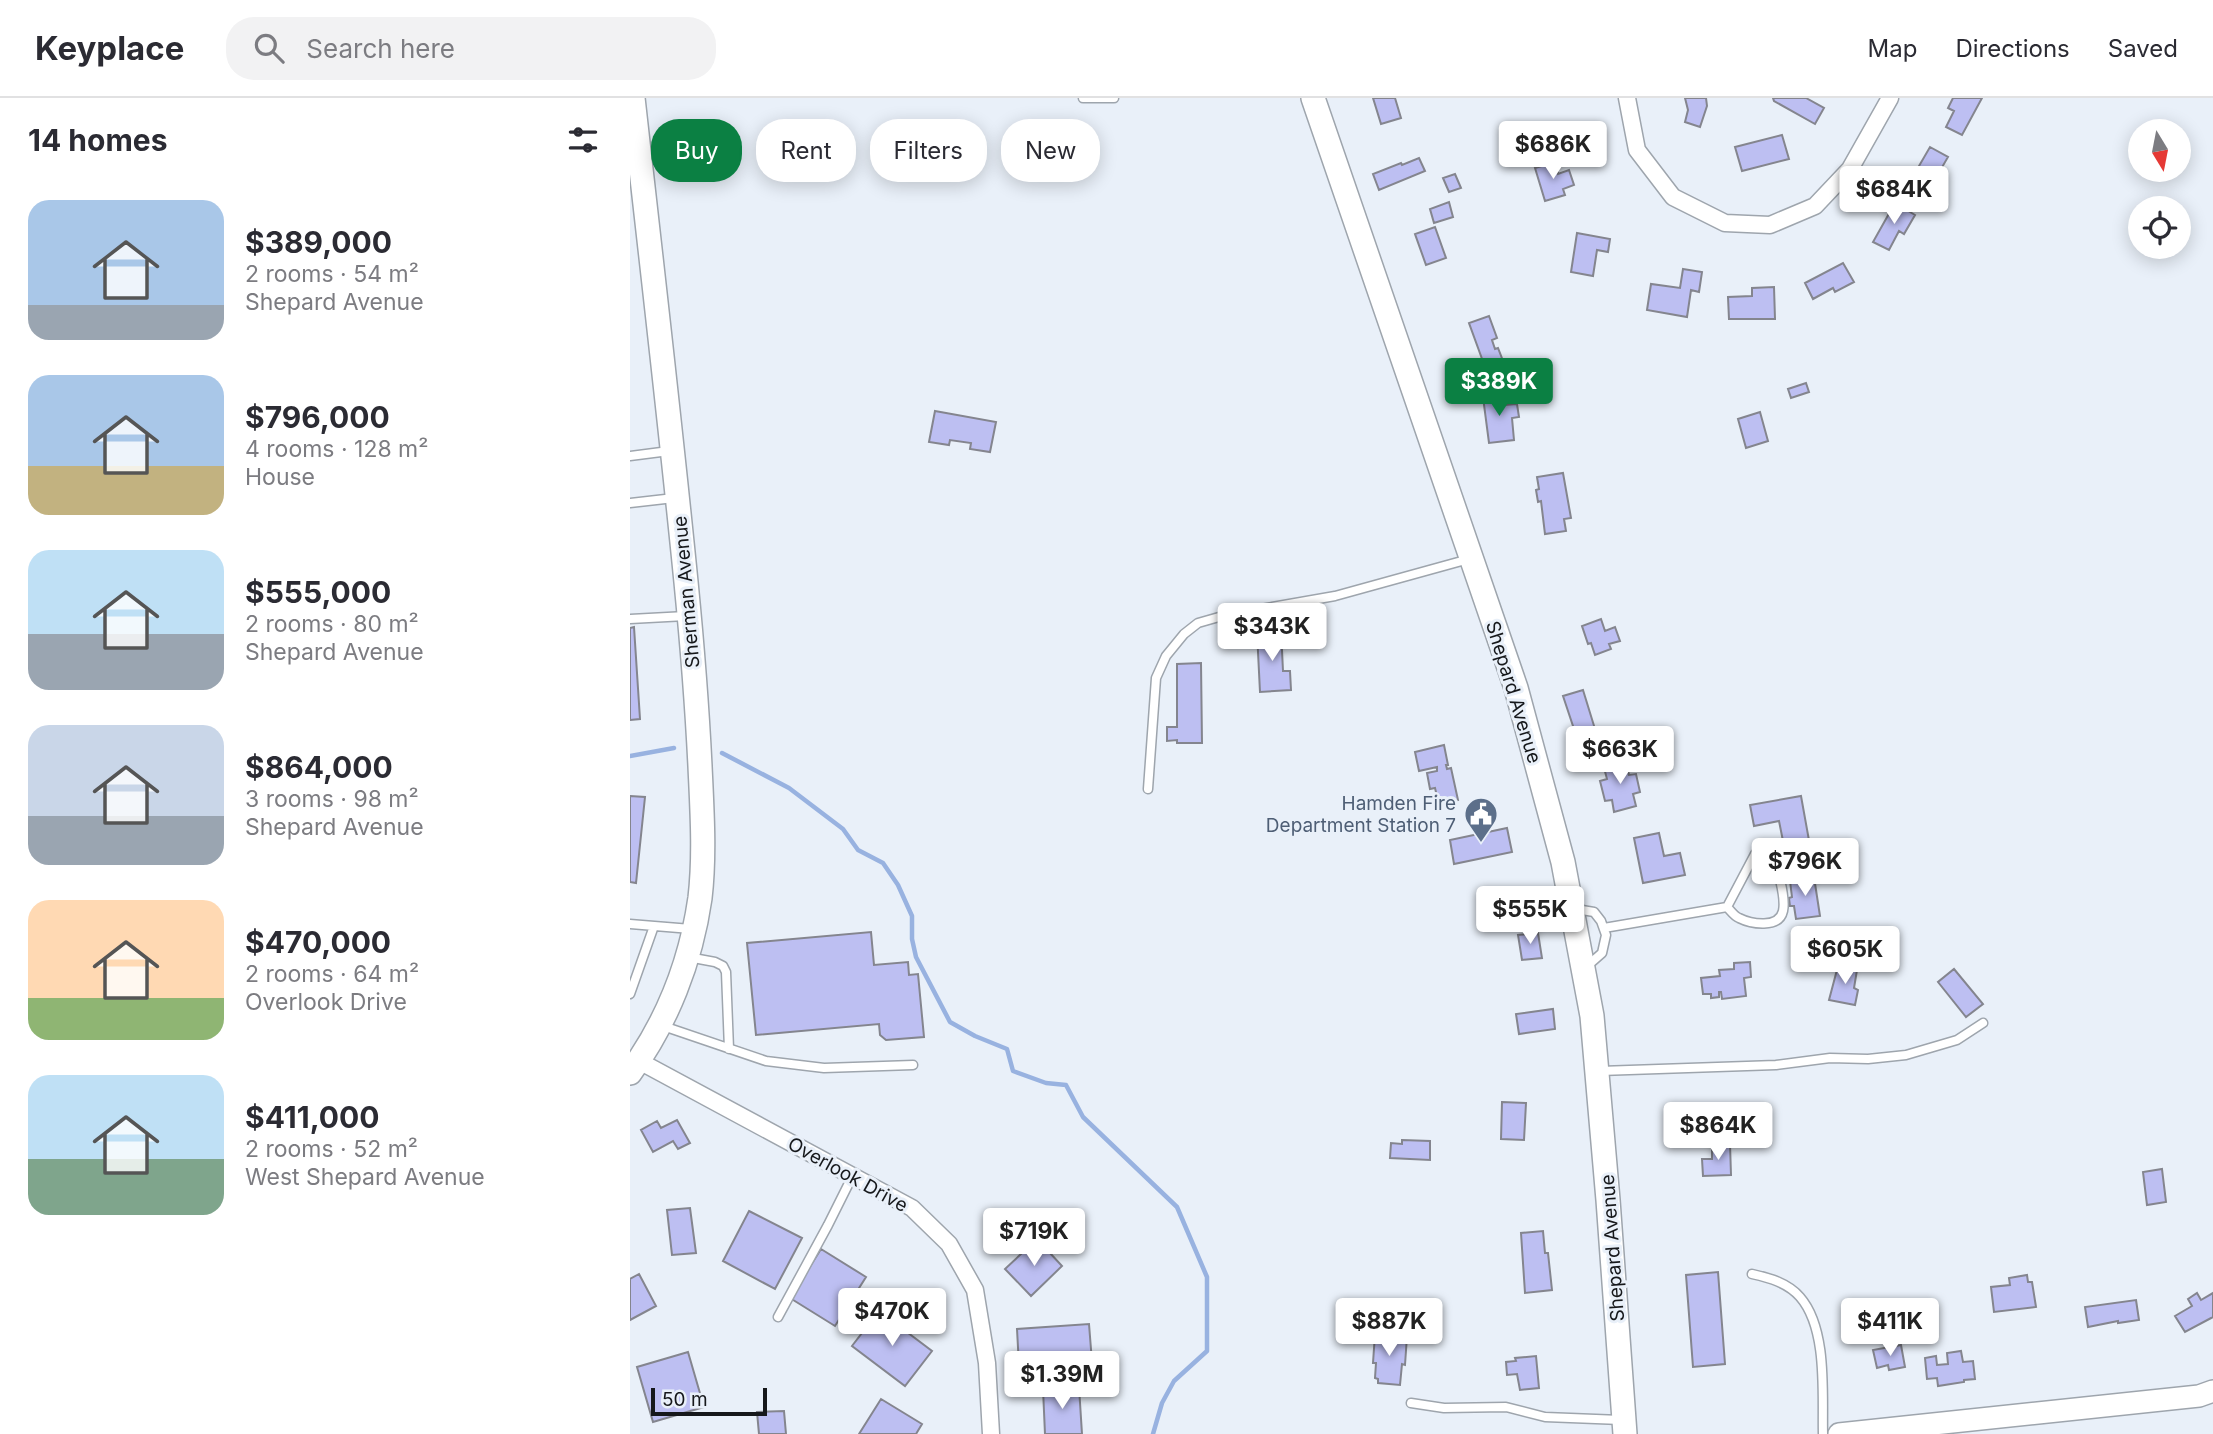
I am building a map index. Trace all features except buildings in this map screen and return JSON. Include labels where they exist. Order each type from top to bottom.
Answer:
[{"type":"main road","name":"Sherman Avenue","points":[[633,98],[635,165],[672,450],[690,616],[703,833],[703,869],[687,957],[660,1025],[635,1067]]},
{"type":"main road","name":"Shepard Avenue","points":[[1313,98],[1516,688],[1563,862],[1592,1016],[1624,1427]]},
{"type":"street","points":[[1627,98],[1637,150],[1673,197],[1724,223],[1770,225],[1815,206],[1850,169],[1890,98]]},
{"type":"street","name":"Overlook Drive","points":[[635,1067],[853,1175],[912,1208],[949,1244],[975,1290],[987,1363],[991,1434]]},
{"type":"street","points":[[1839,1434],[2199,1395],[2213,1391]]},
{"type":"lane","points":[[1083,98],[1114,98]]},
{"type":"lane","points":[[630,456],[672,450]]},
{"type":"lane","points":[[630,503],[677,497]]},
{"type":"lane","points":[[1148,789],[1156,678],[1166,656],[1198,622],[1335,596],[1472,558]]},
{"type":"lane","points":[[630,619],[690,616]]},
{"type":"lane","points":[[1759,852],[1770,852],[1775,859],[1783,901],[1781,916],[1770,922],[1752,922],[1737,917],[1727,907],[1755,855],[1759,852]]},
{"type":"lane","points":[[1604,928],[1727,907]]},
{"type":"lane","points":[[1572,909],[1594,912],[1604,928],[1606,942],[1602,953],[1583,968]]},
{"type":"lane","points":[[630,924],[694,929]]},
{"type":"lane","points":[[630,994],[654,926]]},
{"type":"lane","points":[[687,957],[715,962],[723,966],[726,972],[729,1049]]},
{"type":"lane","points":[[1597,1071],[1763,1066],[1830,1058],[1868,1059],[1906,1055],[1957,1040],[1983,1023]]},
{"type":"lane","points":[[660,1025],[766,1061],[824,1068],[913,1065]]},
{"type":"lane","points":[[778,1317],[853,1175]]},
{"type":"lane","points":[[1752,1274],[1786,1285],[1800,1297],[1812,1319],[1821,1362],[1823,1434]]},
{"type":"lane","points":[[1410,1403],[1444,1408],[1495,1406],[1545,1417],[1624,1427]]},
{"type":"waterway","points":[[630,756],[674,748]]},
{"type":"waterway","points":[[722,753],[789,788],[843,829],[858,850],[883,863],[898,885],[912,916],[912,939],[916,957],[950,1022],[1007,1049],[1013,1071],[1046,1083],[1066,1085],[1083,1117],[1177,1207],[1207,1277],[1207,1351],[1174,1381],[1162,1403],[1153,1434]]},
{"type":"place","name":"Hamden Fire Department Station 7","points":[[1481,844]]}]
